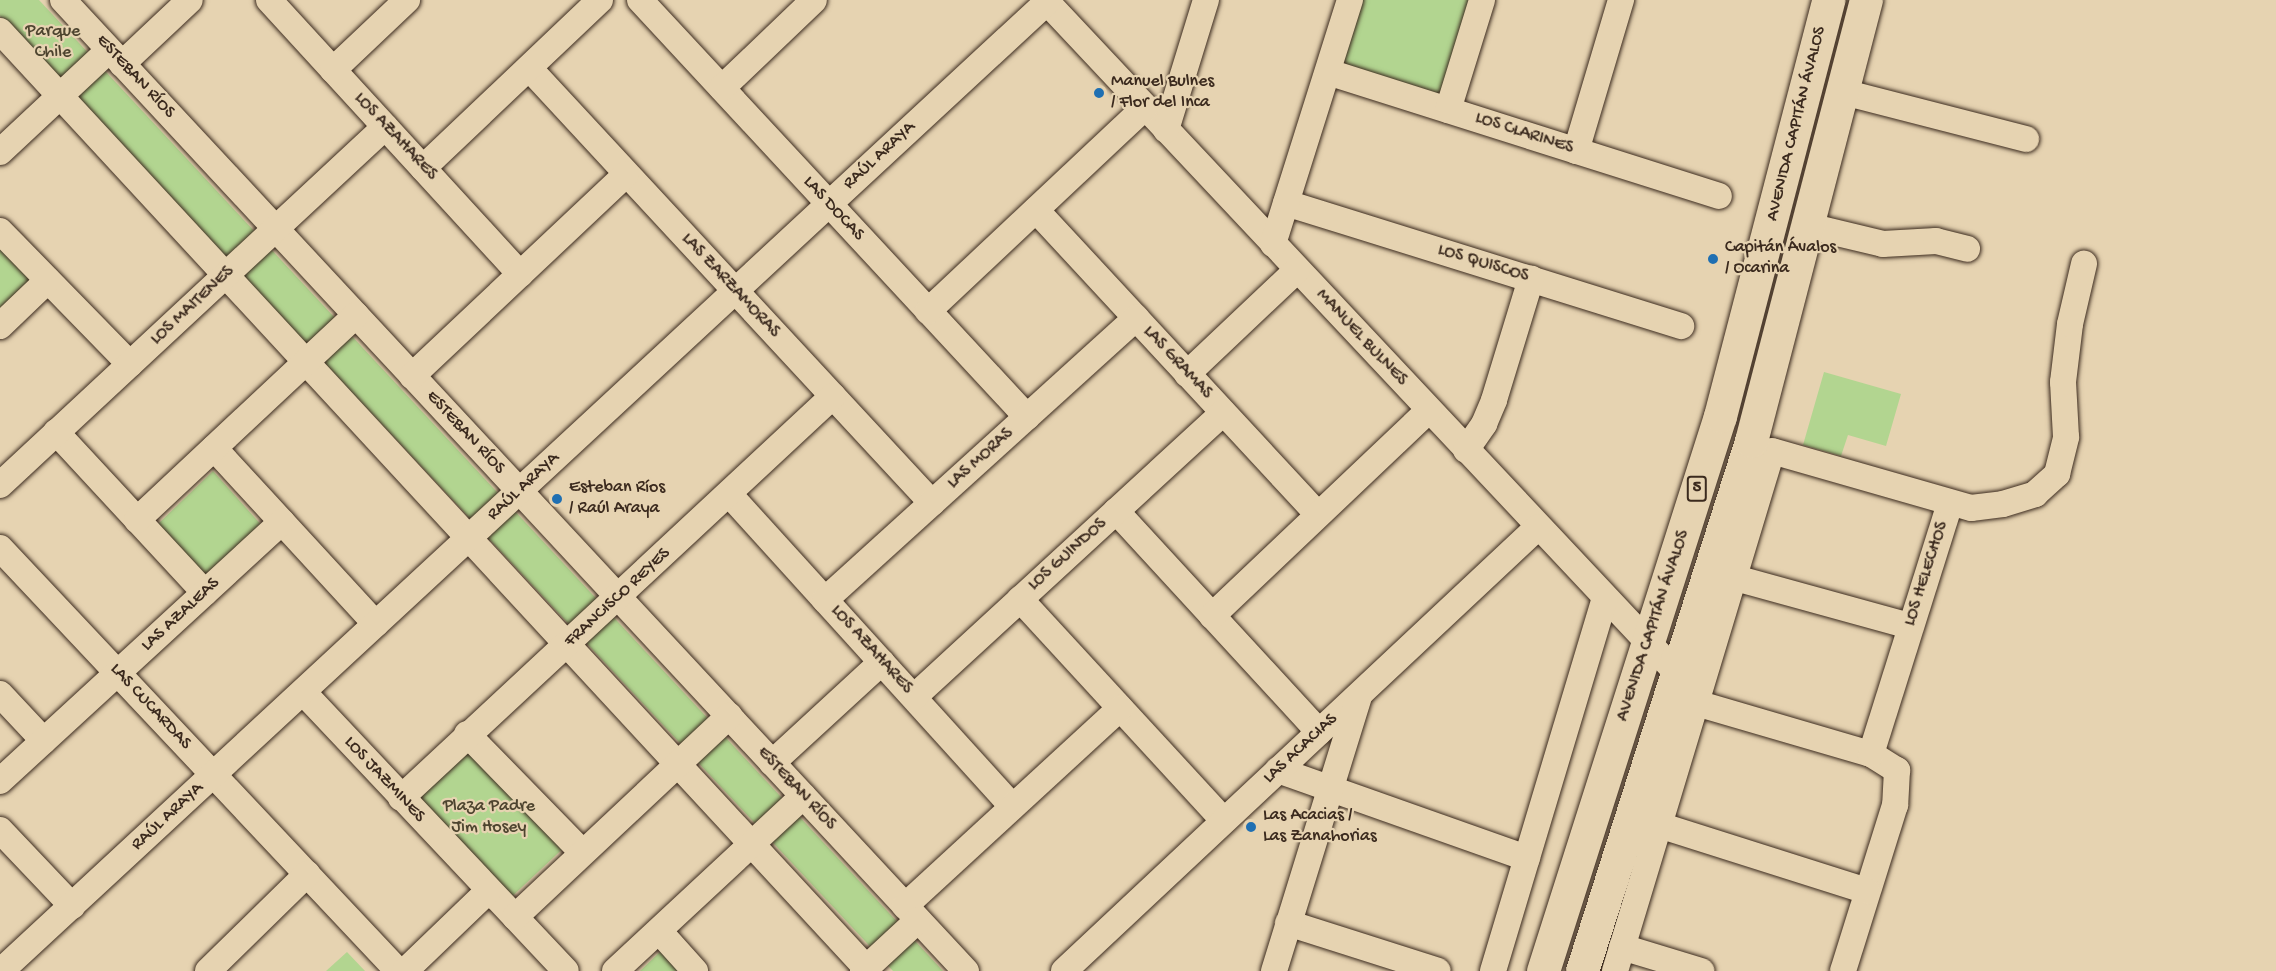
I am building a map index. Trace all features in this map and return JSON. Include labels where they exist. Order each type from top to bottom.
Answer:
[{"type":"highway","name":"AVENIDA CAPITÁN ÁVALOS","points":[[1543,971],[1739,351],[1828,0]]},
{"type":"highway","name":"AVENIDA CAPITÁN ÁVALOS","points":[[1582,971],[1722,574],[1751,441],[1866,0]]},
{"type":"street","name":"ESTEBAN RÍOS","points":[[63,0],[966,971]]},
{"type":"street","points":[[0,152],[60,96],[116,57],[190,0]]},
{"type":"street","name":"LOS AZAHARES","points":[[269,0],[520,274]]},
{"type":"street","points":[[333,70],[407,0]]},
{"type":"street","points":[[423,168],[600,0]]},
{"type":"street","name":"LAS DOCAS","points":[[640,0],[1027,417]]},
{"type":"street","points":[[722,88],[814,0]]},
{"type":"street","points":[[1166,130],[1206,0]]},
{"type":"street","points":[[1273,244],[1350,0]]},
{"type":"street","points":[[1448,110],[1482,0]]},
{"type":"street","points":[[1576,151],[1621,0]]},
{"type":"street","name":"MANUEL BULNES","points":[[1046,1],[1648,644],[1681,691],[1871,754],[1894,765],[1898,776],[1895,805],[1867,891]]},
{"type":"street","name":"RAÚL ARAYA","points":[[6,969],[1046,1]]},
{"type":"street","points":[[0,31],[308,360],[866,970],[911,913],[1012,806],[1120,708]]},
{"type":"street","name":"LAS ZARZAMORAS","points":[[529,68],[932,503]]},
{"type":"street","name":"LOS CLARINES","points":[[1328,72],[1719,196]]},
{"type":"street","points":[[1843,92],[2026,139]]},
{"type":"street","points":[[928,311],[1145,107]]},
{"type":"street","name":"LOS MAITENES","points":[[0,485],[385,127]]},
{"type":"street","points":[[412,376],[626,174]]},
{"type":"street","name":"LOS QUISCOS","points":[[1286,203],[1680,326]]},
{"type":"street","name":"LAS GRAMAS","points":[[1036,210],[1318,515]]},
{"type":"street","points":[[1808,226],[1883,244],[1936,241],[1967,249]]},
{"type":"street","points":[[0,231],[130,364]]},
{"type":"street","name":"LOS HELECHOS","points":[[1871,754],[1950,503],[1971,508],[2003,504],[2035,494],[2057,474],[2066,437],[2062,382],[2070,324],[2084,264]]},
{"type":"street","points":[[1187,374],[1298,270]]},
{"type":"street","points":[[1466,450],[1484,424],[1494,400],[1531,279]]},
{"type":"street","points":[[0,326],[48,280]]},
{"type":"street","points":[[137,520],[356,315]]},
{"type":"street","name":"LAS MORAS","points":[[825,600],[1136,318]]},
{"type":"street","name":"FRANCISCO REYES","points":[[401,798],[467,734],[619,598],[833,396]]},
{"type":"street","points":[[1212,616],[1429,410]]},
{"type":"street","name":"LOS GUINDOS","points":[[914,697],[1223,413]]},
{"type":"street","points":[[56,432],[205,593]]},
{"type":"street","points":[[214,448],[376,624]]},
{"type":"street","name":"AVENIDA CAPITÁN ÁVALOS","points":[[1722,574],[1772,451],[1950,503]]},
{"type":"street","name":"LOS AZAHARES","points":[[729,494],[1012,806]]},
{"type":"street","points":[[1116,511],[1319,732]]},
{"type":"street","name":"LAS AZALEAS","points":[[0,781],[282,522]]},
{"type":"street","name":"LAS ACACIAS","points":[[1064,971],[1538,527]]},
{"type":"street","name":"LAS CUCARDAS","points":[[0,548],[398,971]]},
{"type":"street","points":[[1722,574],[1910,626]]},
{"type":"street","points":[[1493,971],[1605,598]]},
{"type":"street","points":[[1020,599],[1224,821]]},
{"type":"street","points":[[772,763],[882,662]]},
{"type":"street","name":"AVENIDA CAPITÁN ÁVALOS","points":[[1618,959],[1659,825],[1681,691]]},
{"type":"street","name":"LOS JAZMINES","points":[[303,692],[488,891],[566,971]]},
{"type":"street","points":[[0,694],[44,741]]},
{"type":"street","points":[[1274,971],[1360,694]]},
{"type":"street","points":[[515,917],[729,716]]},
{"type":"street","points":[[467,734],[582,852]]},
{"type":"street","points":[[1278,771],[1527,858]]},
{"type":"street","points":[[615,971],[803,796]]},
{"type":"street","points":[[1659,825],[1867,891],[1842,971]]},
{"type":"street","points":[[0,830],[72,906]]},
{"type":"street","points":[[217,968],[307,874]]},
{"type":"street","points":[[405,971],[488,891]]},
{"type":"street","points":[[1288,923],[1438,971]]},
{"type":"street","points":[[659,931],[695,971]]},
{"type":"street","points":[[1618,959],[1701,971]]},
{"type":"green space","name":"Parque Chile","points":[[0,0],[39,0],[943,971],[893,971],[0,16]]},
{"type":"green space","points":[[1356,0],[1473,0],[1443,96],[1336,63]]},
{"type":"green space","points":[[0,246],[31,279],[0,308]]},
{"type":"green space","points":[[1824,372],[1901,394],[1886,446],[1848,435],[1841,456],[1803,445]]},
{"type":"green space","points":[[213,471],[264,528],[210,582],[158,524]]},
{"type":"green space","name":"Plaza Padre Jim Hosey","points":[[472,734],[572,840],[505,903],[405,796]]},
{"type":"green space","points":[[661,951],[679,971],[640,971]]},
{"type":"green space","points":[[347,952],[365,971],[326,971]]},
{"type":"place","name":"Manuel Bulnes / Flor del Inca","points":[[1099,93]]},
{"type":"place","name":"Capitán Ávalos / Ocarina","points":[[1713,259]]},
{"type":"place","name":"Esteban Ríos / Raúl Araya","points":[[557,499]]},
{"type":"place","name":"Las Acacias / Las Zanahorias","points":[[1251,827]]}]
